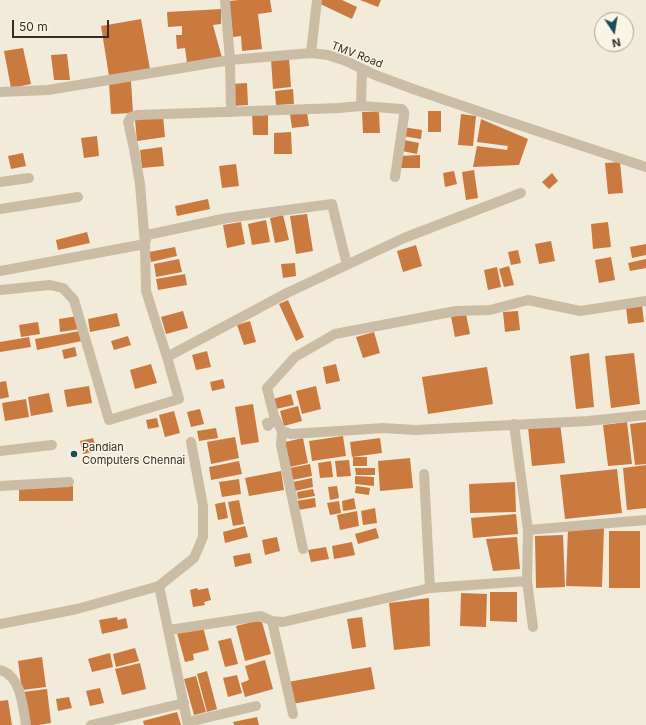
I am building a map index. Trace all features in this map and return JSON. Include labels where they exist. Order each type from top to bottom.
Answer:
[{"type":"street","points":[[225,0],[230,60],[231,112]]},
{"type":"street","points":[[311,54],[317,0]]},
{"type":"street","name":"TMV Road","points":[[0,92],[48,90],[230,60],[311,54],[328,55],[382,78],[646,167]]},
{"type":"street","points":[[361,106],[362,69]]},
{"type":"street","points":[[0,290],[50,285],[63,288],[74,300],[110,420],[179,399],[146,291],[145,244],[140,184],[128,122],[131,117],[137,115],[361,106],[402,109],[404,116],[395,177]]},
{"type":"street","points":[[0,182],[29,178]]},
{"type":"street","points":[[167,357],[287,294],[404,238],[521,193]]},
{"type":"street","points":[[0,209],[78,197]]},
{"type":"street","points":[[145,244],[147,235],[227,218],[332,204],[347,265]]},
{"type":"street","points":[[0,271],[145,244]]},
{"type":"street","points":[[646,301],[580,311],[528,300],[490,310],[456,311],[335,334],[295,357],[267,388],[269,422],[282,431],[291,434],[383,428],[415,430],[588,421],[646,415]]},
{"type":"street","points":[[514,424],[528,530],[527,581],[533,626]]},
{"type":"street","points":[[282,431],[281,445],[303,550]]},
{"type":"street","points":[[0,624],[77,608],[159,586],[194,558],[203,537],[203,506],[191,442]]},
{"type":"street","points":[[0,450],[52,444]]},
{"type":"street","points":[[424,474],[430,588]]},
{"type":"street","points":[[0,486],[69,482]]},
{"type":"street","points":[[528,530],[646,520]]},
{"type":"street","points":[[169,630],[261,616],[272,621],[283,622],[430,588],[527,581]]},
{"type":"street","points":[[159,586],[188,724],[256,706]]},
{"type":"street","points":[[272,621],[293,714]]},
{"type":"street","points":[[0,670],[6,672],[16,683],[26,725]]},
{"type":"street","points":[[91,725],[184,703]]},
{"type":"building","points":[[270,0],[272,12],[258,14],[262,49],[242,51],[241,36],[233,37],[229,1]]},
{"type":"building","points":[[320,0],[342,0],[357,7],[352,19],[318,3]]},
{"type":"building","points":[[360,0],[381,0],[378,7]]},
{"type":"building","points":[[221,9],[221,24],[213,25],[222,58],[187,63],[185,48],[177,49],[176,35],[182,35],[182,26],[168,27],[167,12]]},
{"type":"building","points":[[141,19],[150,69],[109,76],[101,26]]},
{"type":"building","points":[[23,48],[31,84],[11,88],[4,51]]},
{"type":"building","points":[[67,54],[70,80],[54,80],[51,55]]},
{"type":"building","points":[[289,58],[291,87],[273,89],[271,59]]},
{"type":"building","points":[[131,81],[133,113],[111,114],[109,83]]},
{"type":"building","points":[[247,83],[248,105],[233,106],[231,84]]},
{"type":"building","points":[[293,89],[294,104],[276,105],[275,91]]},
{"type":"building","points":[[252,111],[268,111],[268,135],[253,135]]},
{"type":"building","points":[[428,111],[441,111],[441,132],[428,132]]},
{"type":"building","points":[[307,112],[309,126],[292,128],[290,114]]},
{"type":"building","points":[[362,112],[379,112],[380,133],[363,133]]},
{"type":"building","points":[[461,114],[476,116],[473,146],[458,145]]},
{"type":"building","points":[[163,116],[165,137],[137,141],[135,120]]},
{"type":"building","points":[[481,119],[528,139],[519,165],[473,167],[477,146],[507,150],[508,146],[477,142]]},
{"type":"building","points":[[403,127],[422,130],[421,139],[402,136]]},
{"type":"building","points":[[291,132],[292,154],[274,154],[274,133]]},
{"type":"building","points":[[97,136],[99,156],[84,158],[81,138]]},
{"type":"building","points":[[404,140],[419,143],[417,154],[402,151]]},
{"type":"building","points":[[162,147],[164,166],[142,168],[140,150]]},
{"type":"building","points":[[23,153],[26,166],[11,169],[8,156]]},
{"type":"building","points":[[420,155],[420,168],[400,168],[400,156]]},
{"type":"building","points":[[620,162],[623,193],[608,194],[605,163]]},
{"type":"building","points":[[236,164],[239,186],[222,188],[219,166]]},
{"type":"building","points":[[474,170],[478,198],[466,200],[462,172]]},
{"type":"building","points":[[454,171],[457,184],[445,187],[443,173]]},
{"type":"building","points":[[552,173],[558,181],[549,189],[542,182]]},
{"type":"building","points":[[208,199],[210,209],[177,216],[175,206]]},
{"type":"building","points":[[307,214],[313,251],[296,254],[290,216]]},
{"type":"building","points":[[283,215],[289,240],[275,243],[270,218]]},
{"type":"building","points":[[266,220],[270,242],[252,245],[248,224]]},
{"type":"building","points":[[241,222],[245,244],[227,248],[223,225]]},
{"type":"building","points":[[608,222],[611,247],[593,249],[591,224]]},
{"type":"building","points":[[87,232],[90,243],[58,250],[56,240]]},
{"type":"building","points":[[551,241],[555,261],[539,264],[535,244]]},
{"type":"building","points":[[646,244],[646,255],[632,258],[630,247]]},
{"type":"building","points":[[416,245],[422,266],[403,272],[397,251]]},
{"type":"building","points":[[175,247],[177,256],[151,262],[149,252]]},
{"type":"building","points":[[518,250],[521,263],[511,265],[508,252]]},
{"type":"building","points":[[611,257],[615,280],[599,283],[595,260]]},
{"type":"building","points":[[179,259],[182,272],[156,277],[154,264]]},
{"type":"building","points":[[646,259],[646,268],[630,271],[628,263]]},
{"type":"building","points":[[295,263],[296,276],[283,278],[281,264]]},
{"type":"building","points":[[509,266],[514,285],[504,287],[499,269]]},
{"type":"building","points":[[497,267],[501,287],[488,290],[484,270]]},
{"type":"building","points":[[185,274],[187,285],[158,290],[156,279]]},
{"type":"building","points":[[288,300],[304,337],[296,341],[279,304]]},
{"type":"building","points":[[642,305],[644,322],[628,324],[626,307]]},
{"type":"building","points":[[183,311],[188,328],[166,334],[161,317]]},
{"type":"building","points":[[518,311],[520,330],[505,332],[503,312]]},
{"type":"building","points":[[117,313],[120,326],[90,332],[88,319]]},
{"type":"building","points":[[466,314],[470,334],[455,337],[451,317]]},
{"type":"building","points":[[78,316],[80,329],[60,332],[59,319]]},
{"type":"building","points":[[250,321],[256,342],[244,345],[237,325]]},
{"type":"building","points":[[38,322],[40,334],[21,337],[19,325]]},
{"type":"building","points":[[80,331],[82,341],[37,350],[35,339]]},
{"type":"building","points":[[374,332],[380,353],[363,358],[356,337]]},
{"type":"building","points":[[128,336],[131,345],[114,350],[111,341]]},
{"type":"building","points":[[29,337],[31,347],[0,352],[0,342]]},
{"type":"building","points":[[75,347],[77,356],[64,359],[62,350]]},
{"type":"building","points":[[207,351],[211,367],[196,370],[192,355]]},
{"type":"building","points":[[589,353],[594,407],[576,409],[570,356]]},
{"type":"building","points":[[634,353],[640,404],[611,408],[605,356]]},
{"type":"building","points":[[151,364],[157,383],[135,389],[130,370]]},
{"type":"building","points":[[336,364],[340,381],[326,384],[323,367]]},
{"type":"building","points":[[487,367],[493,404],[428,414],[422,377]]},
{"type":"building","points":[[223,379],[225,388],[212,391],[210,382]]},
{"type":"building","points":[[6,381],[9,397],[0,399],[0,382]]},
{"type":"building","points":[[89,386],[92,403],[67,407],[64,390]]},
{"type":"building","points":[[316,386],[321,409],[302,414],[296,391]]},
{"type":"building","points":[[49,393],[53,412],[31,416],[28,397]]},
{"type":"building","points":[[291,394],[294,405],[276,409],[273,399]]},
{"type":"building","points":[[26,399],[29,417],[5,421],[2,403]]},
{"type":"building","points":[[253,404],[259,442],[241,445],[235,407]]},
{"type":"building","points":[[298,406],[302,421],[284,426],[280,411]]},
{"type":"building","points":[[200,409],[204,424],[191,427],[187,412]]},
{"type":"building","points":[[174,411],[180,433],[165,437],[159,415]]},
{"type":"building","points":[[157,418],[159,427],[148,429],[146,420]]},
{"type":"building","points":[[627,422],[632,464],[608,466],[603,425]]},
{"type":"building","points":[[646,422],[646,464],[635,465],[630,424]]},
{"type":"building","points":[[560,423],[565,463],[532,466],[528,427]]},
{"type":"building","points":[[216,428],[218,438],[199,441],[197,431]]},
{"type":"building","points":[[343,436],[346,456],[312,461],[309,441]]},
{"type":"building","points":[[235,437],[239,458],[211,464],[207,442]]},
{"type":"building","points":[[93,438],[97,451],[83,454],[80,441]]},
{"type":"building","points":[[303,438],[308,463],[290,467],[285,442]]},
{"type":"building","points":[[380,438],[382,453],[352,457],[350,442]]},
{"type":"building","points":[[353,457],[367,457],[367,466],[353,466]]},
{"type":"building","points":[[410,458],[413,488],[380,491],[378,461]]},
{"type":"building","points":[[349,460],[351,476],[337,477],[335,461]]},
{"type":"building","points":[[239,461],[242,474],[211,480],[209,467]]},
{"type":"building","points":[[331,461],[333,477],[320,478],[318,463]]},
{"type":"building","points":[[310,464],[312,476],[292,480],[290,468]]},
{"type":"building","points":[[646,465],[646,508],[627,510],[623,468]]},
{"type":"building","points":[[355,468],[375,468],[375,475],[356,475]]},
{"type":"building","points":[[617,469],[622,513],[565,519],[560,475]]},
{"type":"building","points":[[281,471],[284,490],[249,496],[245,478]]},
{"type":"building","points":[[355,476],[374,477],[374,486],[355,484]]},
{"type":"building","points":[[312,478],[313,487],[295,491],[293,482]]},
{"type":"building","points":[[239,479],[241,494],[222,497],[219,482]]},
{"type":"building","points":[[515,482],[516,512],[470,513],[469,484]]},
{"type":"building","points":[[19,486],[73,486],[73,501],[19,501]]},
{"type":"building","points":[[337,486],[339,498],[330,500],[328,487]]},
{"type":"building","points":[[356,486],[370,488],[369,495],[355,493]]},
{"type":"building","points":[[313,489],[315,496],[298,499],[297,492]]},
{"type":"building","points":[[315,498],[316,507],[298,510],[296,501]]},
{"type":"building","points":[[354,498],[356,509],[343,511],[342,501]]},
{"type":"building","points":[[239,500],[244,524],[233,526],[228,502]]},
{"type":"building","points":[[339,501],[341,513],[330,515],[327,503]]},
{"type":"building","points":[[225,502],[228,518],[218,520],[215,504]]},
{"type":"building","points":[[375,508],[377,523],[363,525],[361,511]]},
{"type":"building","points":[[357,511],[359,526],[340,530],[337,515]]},
{"type":"building","points":[[516,514],[518,534],[473,538],[471,518]]},
{"type":"building","points":[[245,526],[248,537],[225,543],[223,532]]},
{"type":"building","points":[[568,527],[604,528],[602,587],[566,586]]},
{"type":"building","points":[[376,528],[379,538],[358,544],[355,534]]},
{"type":"building","points":[[609,531],[640,531],[640,588],[609,588]]},
{"type":"building","points":[[563,535],[565,587],[536,588],[535,536]]},
{"type":"building","points":[[277,537],[280,551],[265,555],[262,540]]},
{"type":"building","points":[[517,537],[520,569],[493,571],[486,539]]},
{"type":"building","points":[[352,542],[355,555],[334,559],[332,546]]},
{"type":"building","points":[[326,547],[329,559],[311,562],[308,550]]},
{"type":"building","points":[[250,553],[252,563],[235,567],[233,556]]},
{"type":"building","points":[[197,588],[198,590],[208,588],[211,600],[204,602],[205,605],[193,607],[190,590]]},
{"type":"building","points":[[490,592],[517,592],[517,622],[490,621]]},
{"type":"building","points":[[461,593],[487,594],[486,627],[460,626]]},
{"type":"building","points":[[429,598],[430,646],[394,650],[389,603]]},
{"type":"building","points":[[117,617],[118,620],[126,618],[128,628],[102,634],[99,620]]},
{"type":"building","points":[[362,617],[366,647],[352,649],[347,619]]},
{"type":"building","points":[[256,621],[262,622],[271,654],[245,661],[236,626]]},
{"type":"building","points":[[203,627],[209,650],[193,654],[194,660],[185,662],[177,633]]},
{"type":"building","points":[[231,638],[238,664],[225,667],[218,641]]},
{"type":"building","points":[[135,648],[139,661],[116,667],[113,654]]},
{"type":"building","points":[[110,653],[113,667],[92,672],[88,659]]},
{"type":"building","points":[[42,657],[46,687],[22,690],[18,661]]},
{"type":"building","points":[[265,660],[273,689],[245,697],[241,683],[249,680],[245,666]]},
{"type":"building","points":[[140,663],[146,689],[122,695],[115,669]]},
{"type":"building","points":[[371,667],[375,689],[292,704],[288,682]]},
{"type":"building","points":[[207,671],[217,709],[207,712],[197,674]]},
{"type":"building","points":[[237,675],[242,693],[228,697],[223,678]]},
{"type":"building","points":[[196,676],[206,712],[194,715],[184,679]]},
{"type":"building","points":[[100,688],[104,703],[90,706],[86,691]]},
{"type":"building","points":[[47,689],[51,723],[27,725],[23,692]]},
{"type":"building","points":[[69,697],[72,708],[58,711],[56,699]]},
{"type":"building","points":[[8,700],[12,725],[0,725],[0,701]]},
{"type":"building","points":[[177,712],[181,725],[144,725],[143,721]]},
{"type":"building","points":[[257,717],[259,725],[234,725],[233,722]]},
{"type":"place","name":"Pandian Computers Chennai","points":[[74,454]]}]
